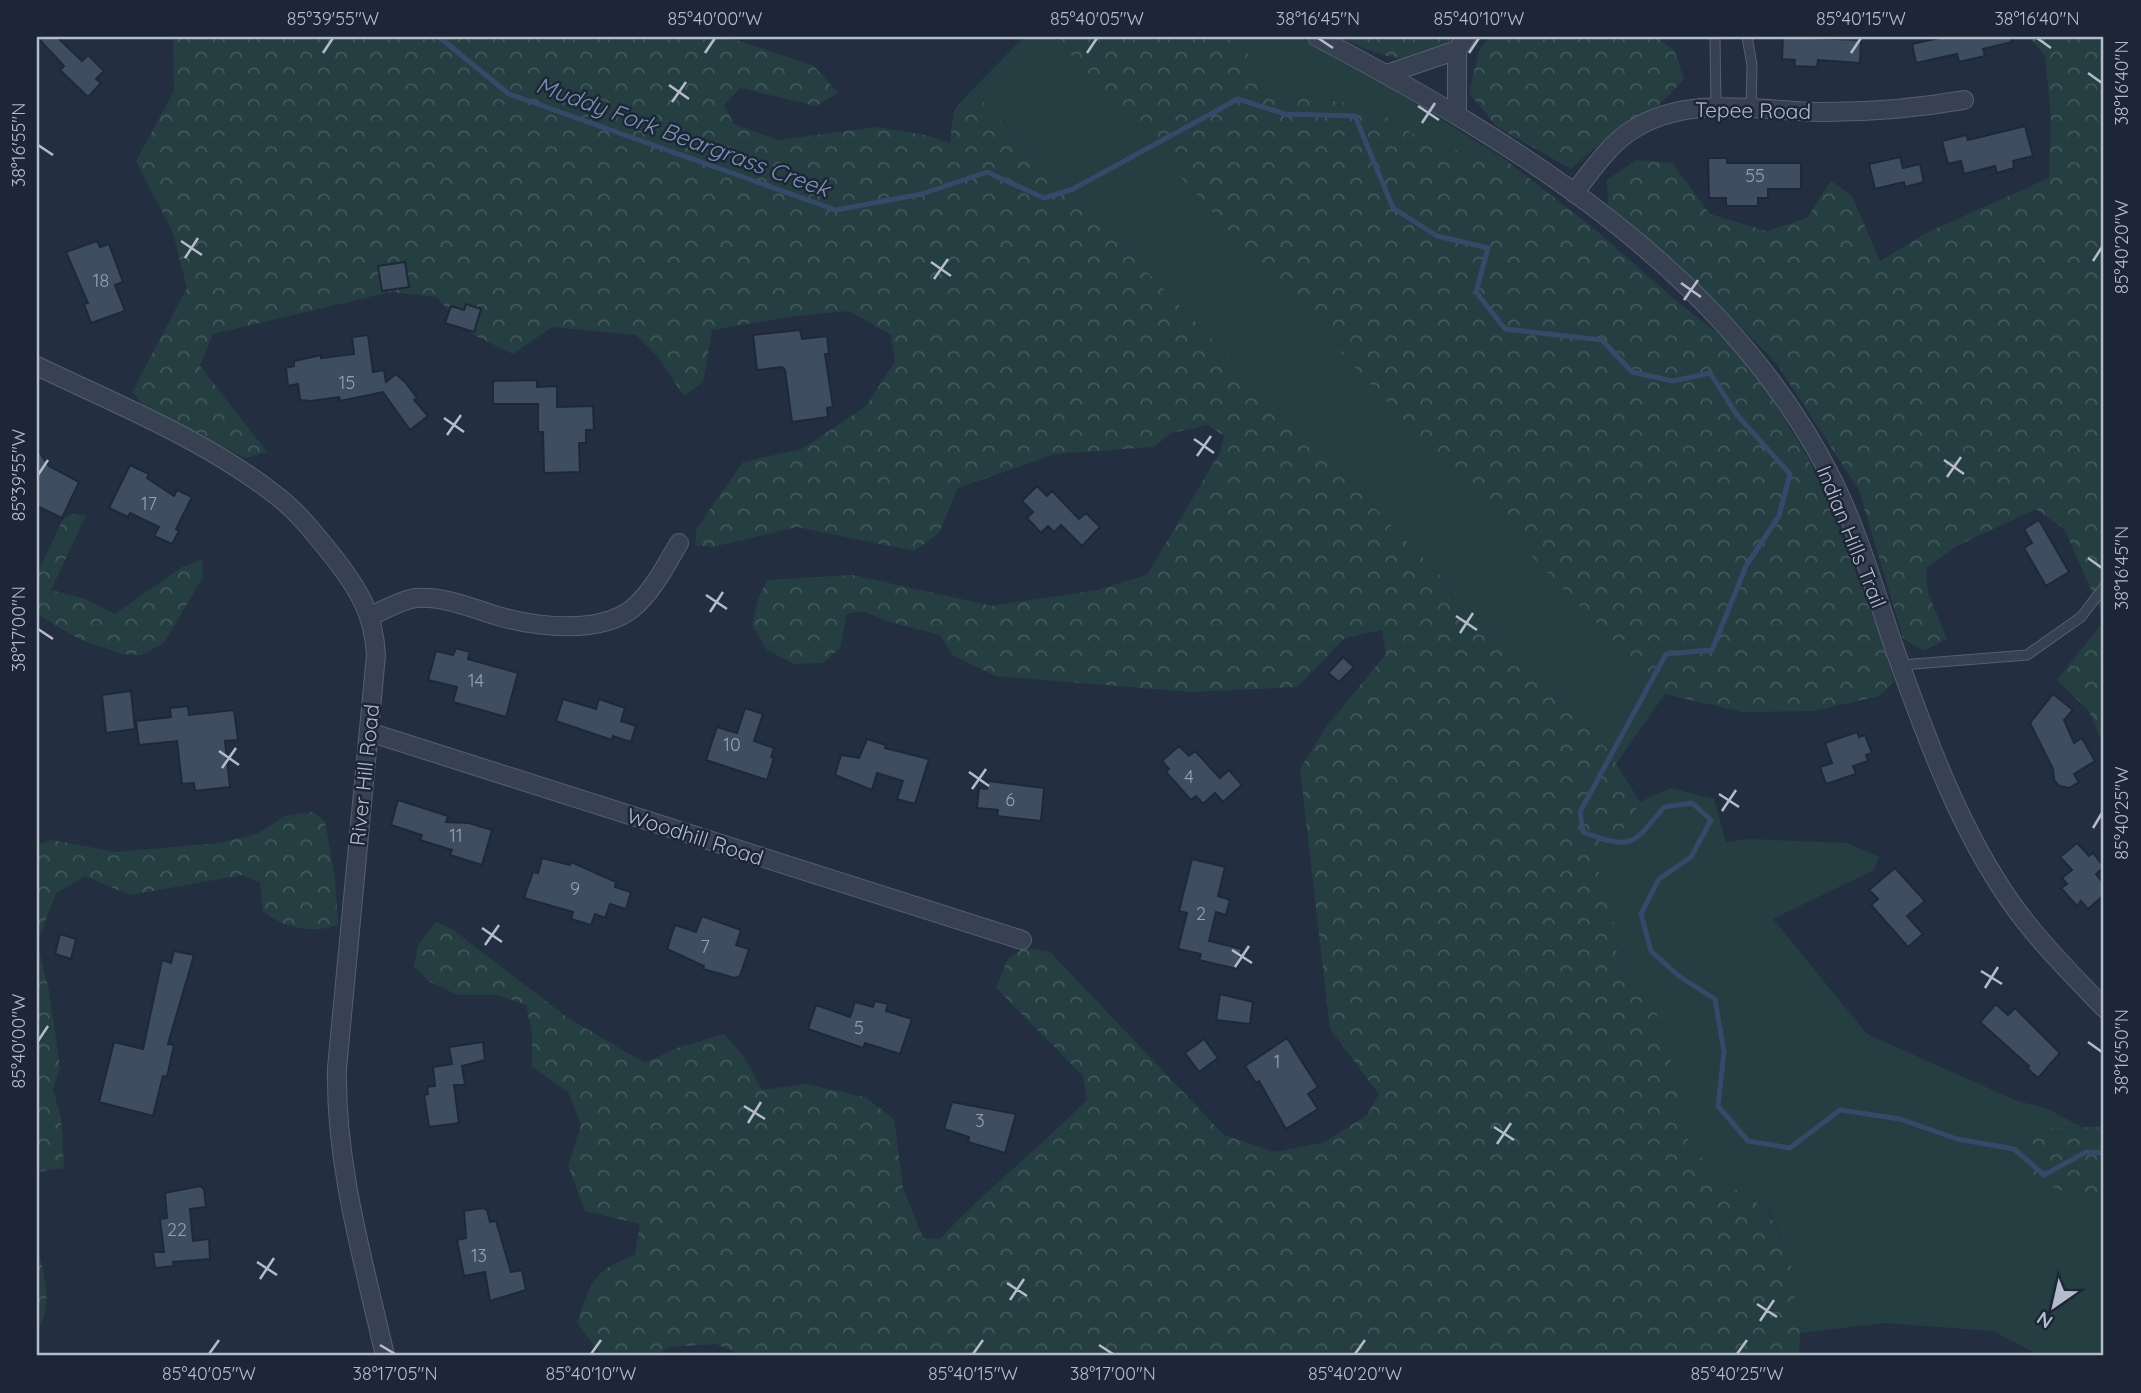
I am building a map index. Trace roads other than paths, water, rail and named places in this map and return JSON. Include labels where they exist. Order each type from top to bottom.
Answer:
[{"type":"street","name":"Indian Hills Trail","points":[[1317,37],[1457,115],[1574,193],[1646,249],[1690,289],[1776,387],[1834,484],[1940,771],[1988,867],[2011,902],[2049,950],[2104,1008]]},
{"type":"street","points":[[1387,74],[1461,44],[1457,115]]},
{"type":"street","name":"Tepee Road","points":[[1574,193],[1612,147],[1631,131],[1671,112],[1716,107],[1824,112],[1895,111],[1964,100]]},
{"type":"street","name":"River Hill Road","points":[[37,366],[197,446],[277,496],[310,527],[346,573],[371,616],[376,655],[337,1068],[337,1114],[341,1154],[385,1356]]},
{"type":"street","points":[[371,616],[414,598],[445,600],[529,622],[599,623],[632,608],[662,572],[679,543]]},
{"type":"street","name":"Woodhill Road","points":[[369,732],[1022,940]]},
{"type":"lane","points":[[1715,37],[1716,107]]},
{"type":"lane","points":[[1747,37],[1752,65],[1751,108]]},
{"type":"lane","points":[[1901,665],[2027,655],[2081,617],[2104,587]]},
{"type":"waterway","name":"Muddy Fork Beargrass Creek","points":[[439,37],[509,94],[836,210],[922,194],[987,172],[1044,198],[1073,189],[1238,99],[1285,114],[1355,116],[1393,208],[1437,236],[1488,248],[1476,292],[1505,329],[1602,340],[1632,372],[1673,381],[1710,373],[1737,415],[1790,474],[1779,516],[1746,566],[1712,650],[1666,654],[1580,812],[1583,832],[1622,842],[1637,837],[1664,807],[1692,803],[1711,820],[1691,857],[1659,879],[1641,914],[1651,951],[1680,977],[1715,999],[1724,1052],[1718,1106],[1748,1141],[1790,1148],[1840,1110],[1900,1119],[1957,1139],[2014,1149],[2044,1175],[2086,1152],[2104,1153]]}]
